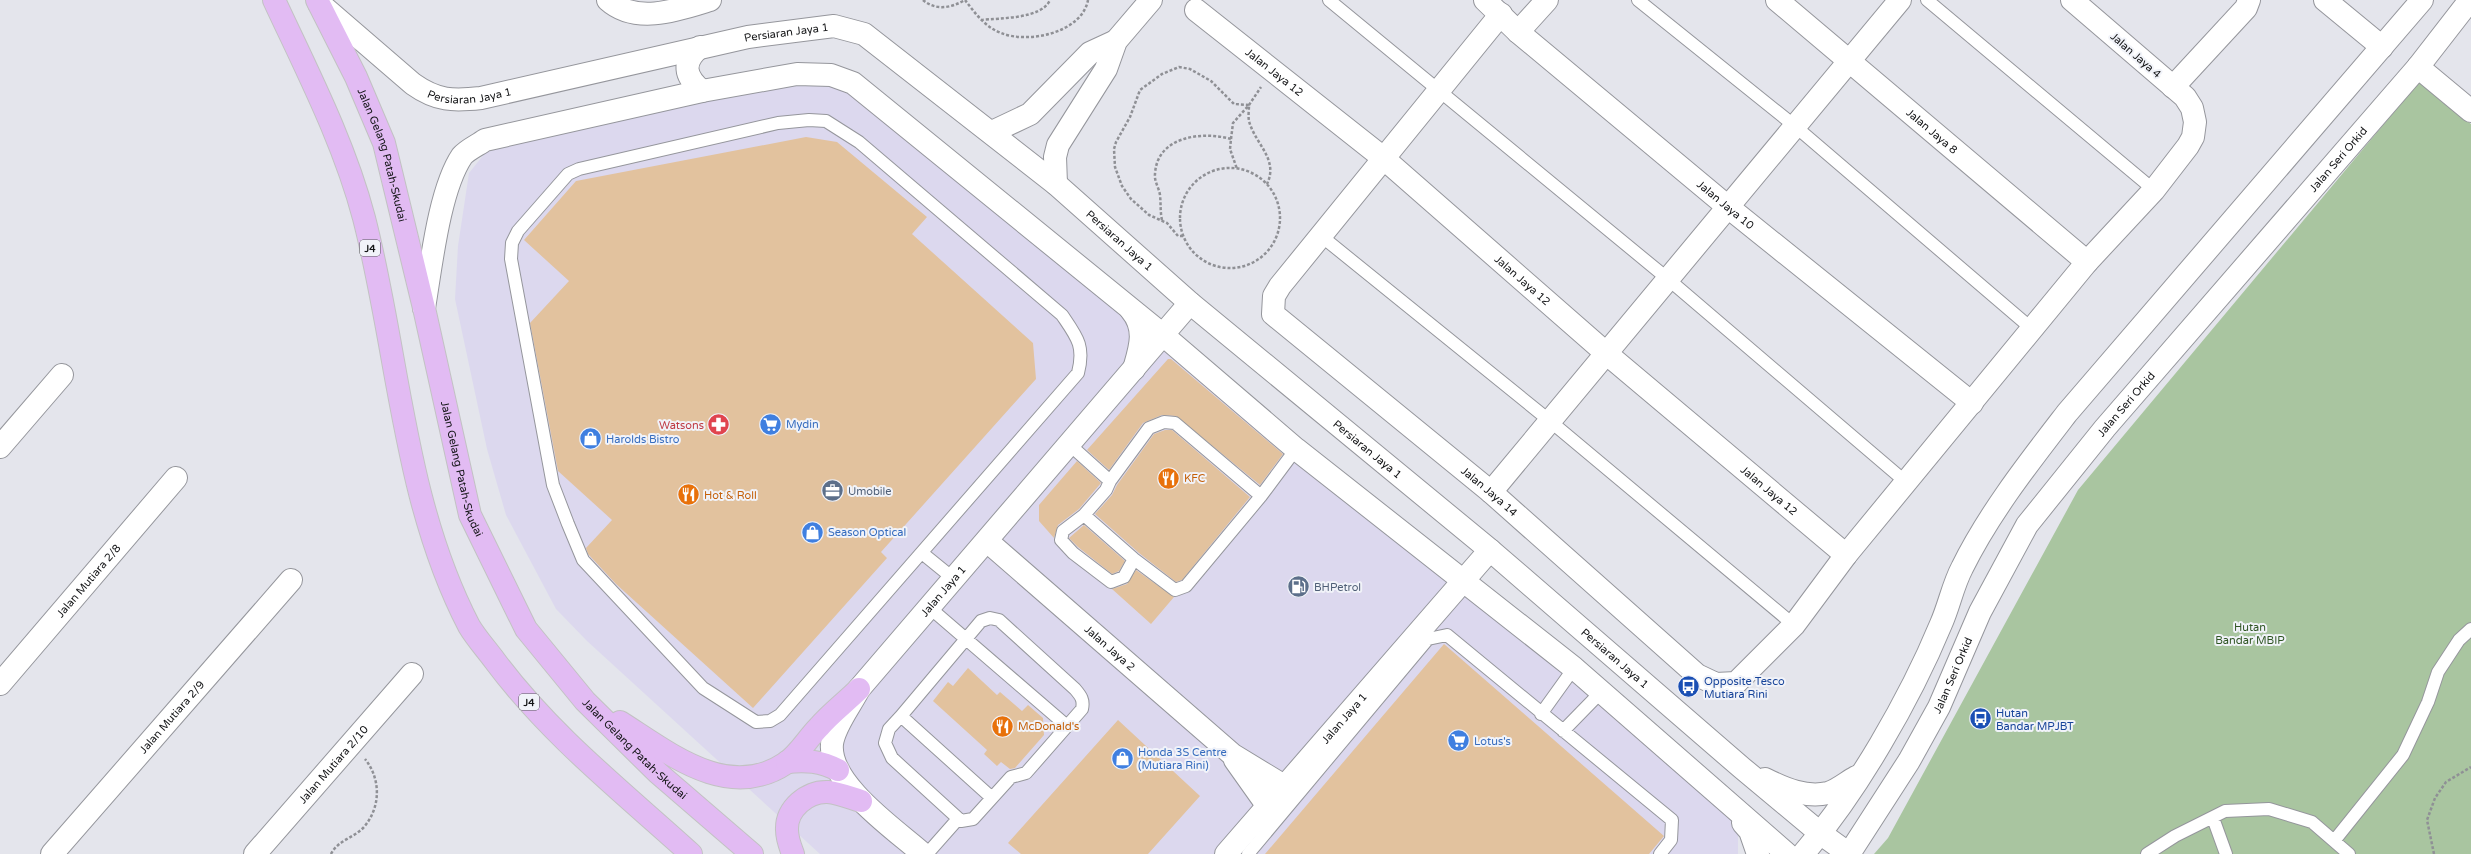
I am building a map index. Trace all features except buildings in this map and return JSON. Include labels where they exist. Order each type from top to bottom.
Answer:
[{"type":"main road","name":"J4","points":[[274,0],[337,138],[364,216],[423,509],[442,566],[470,628],[512,684],[555,730],[691,854]]},
{"type":"main road","name":"Jalan Gelang Patah-Skudai","points":[[318,2],[356,76],[384,143],[424,308],[470,514],[526,629],[585,701],[658,773],[752,854]]},
{"type":"main road","points":[[585,701],[688,765],[720,777],[747,778],[771,771],[787,762],[819,726],[859,689]]},
{"type":"main road","points":[[787,762],[803,760],[819,762],[838,770]]},
{"type":"main road","points":[[793,854],[787,840],[788,819],[794,808],[805,798],[817,793],[828,792],[861,800]]},
{"type":"street","points":[[608,0],[630,13],[650,14],[675,11],[710,0]]},
{"type":"street","points":[[1056,184],[1055,157],[1058,145],[1106,70],[1116,41],[1151,0]]},
{"type":"street","points":[[1518,32],[1548,0]]},
{"type":"street","name":"Jalan Jaya 8","points":[[1777,0],[2087,262]]},
{"type":"street","points":[[1491,492],[1796,127],[1848,61],[1900,0]]},
{"type":"street","name":"Jalan Jaya 4","points":[[2072,0],[2190,103],[2194,115],[2193,137],[2188,146],[2154,190]]},
{"type":"street","points":[[2173,87],[2246,8],[2249,0]]},
{"type":"street","points":[[2325,0],[2382,47]]},
{"type":"street","points":[[1803,854],[1820,833],[1860,774],[1914,684],[1941,624],[1962,568],[2021,474],[2067,413],[2422,0]]},
{"type":"street","name":"Jalan Seri Orkid","points":[[1849,854],[1909,761],[1938,707],[1980,612],[2026,525],[2105,428],[2418,67],[2470,0]]},
{"type":"street","name":"Persiaran Jaya 1","points":[[318,2],[413,84],[430,96],[460,100],[482,98],[748,37],[834,26],[864,34],[992,132],[1056,184],[1190,303],[1490,550],[1742,768],[1820,833],[1849,854]]},
{"type":"street","points":[[1320,235],[1439,88],[1493,7]]},
{"type":"street","name":"Jalan Jaya 10","points":[[1493,7],[1518,32],[1728,207],[1972,403]]},
{"type":"street","name":"Jalan Jaya 12","points":[[1196,10],[1382,157],[1607,354],[1846,555]]},
{"type":"street","points":[[992,132],[1030,114],[1090,54],[1116,41]]},
{"type":"street","points":[[700,47],[689,56],[686,63],[691,82],[702,90]]},
{"type":"street","points":[[2418,67],[2471,111]]},
{"type":"street","points":[[424,308],[436,236],[450,182],[463,155],[485,140],[702,90],[797,74],[831,75],[853,83],[1163,335],[1296,448],[1602,691],[1712,791],[1787,854]]},
{"type":"street","points":[[1794,625],[1846,555],[1907,483],[2087,262],[2154,190]]},
{"type":"street","name":"Jalan Jaya 14","points":[[1320,235],[1280,286],[1274,296],[1273,314],[1491,492],[1696,675],[1716,684],[1736,683],[1794,625]]},
{"type":"street","name":"Jalan Jaya 1","points":[[923,854],[861,800],[838,770],[833,758],[833,738],[859,689],[1070,445],[1190,303]]},
{"type":"street","points":[[1125,304],[1137,318],[1141,330],[1142,341],[1134,369]]},
{"type":"street","points":[[0,447],[62,375]]},
{"type":"street","name":"Jalan Mutiara 2/8","points":[[0,684],[176,478]]},
{"type":"street","name":"Jalan Jaya 2","points":[[987,541],[1233,755],[1290,791]]},
{"type":"street","name":"Jalan Jaya 1","points":[[1226,854],[1274,811],[1490,550]]},
{"type":"street","name":"Jalan Mutiara 2/9","points":[[52,854],[292,580]]},
{"type":"street","name":"Jalan Mutiara 2/10","points":[[255,854],[412,674]]},
{"type":"street","name":"Jalan Jaya 2","points":[[1233,755],[1274,811]]},
{"type":"street","points":[[1742,768],[1790,790],[1812,795],[1830,792],[1860,774]]},
{"type":"street","points":[[1712,791],[1750,831],[1758,854]]},
{"type":"lane","points":[[1330,0],[1439,88],[1668,279],[1907,483]]},
{"type":"lane","points":[[1638,0],[1796,127],[2032,329]]},
{"type":"lane","points":[[1927,0],[2154,190]]},
{"type":"lane","points":[[809,120],[826,121],[859,142],[1062,315],[1080,341],[1082,360],[1078,373],[922,553],[780,715],[770,721],[756,722],[703,688],[583,560],[553,485],[511,259],[512,243],[518,231],[568,174],[579,168],[778,123],[809,120]]},
{"type":"lane","points":[[1320,235],[1550,421],[1794,625]]},
{"type":"lane","points":[[1134,559],[1124,577],[1111,582],[1073,553],[1062,540],[1063,531],[1084,515],[1106,490],[1110,481],[1149,428],[1164,422],[1175,423],[1261,496]]},
{"type":"lane","points":[[1070,445],[1110,481]]},
{"type":"lane","points":[[1084,515],[1134,559],[1174,590],[1186,586],[1261,496],[1296,448]]},
{"type":"lane","points":[[922,553],[954,579]]},
{"type":"lane","points":[[930,608],[1067,726]]},
{"type":"lane","points":[[927,854],[957,820],[973,819],[1011,777],[1026,773],[1082,709],[1081,695],[999,620],[990,618],[981,621],[966,638],[886,736],[887,751],[957,820]]},
{"type":"lane","points":[[2334,841],[2403,755],[2428,702],[2438,672],[2459,640],[2471,630]]},
{"type":"lane","points":[[1290,791],[1428,640],[1447,635],[1541,714],[1672,820],[1671,840],[1660,854]]},
{"type":"lane","points":[[1541,714],[1574,668]]},
{"type":"lane","points":[[1563,731],[1602,691]]},
{"type":"lane","points":[[901,716],[992,798]]},
{"type":"lane","points":[[2147,854],[2175,836],[2225,811],[2269,809],[2312,822],[2349,854]]},
{"type":"lane","points":[[1248,854],[1274,811]]},
{"type":"lane","points":[[2213,818],[2226,854]]},
{"type":"path","points":[[923,0],[936,7],[946,8],[965,0],[981,20],[1000,33],[1020,37],[1042,36],[1069,26],[1086,10],[1088,0]]},
{"type":"path","points":[[981,20],[1035,13],[1047,6],[1050,0]]},
{"type":"path","points":[[1184,236],[1178,236],[1162,220],[1149,215],[1132,199],[1122,186],[1115,167],[1114,149],[1116,142],[1130,117],[1140,90],[1162,74],[1179,67],[1190,69],[1211,81],[1234,104],[1249,105]]},
{"type":"path","points":[[1237,169],[1230,149],[1233,124],[1249,105]]},
{"type":"path","points":[[1249,105],[1248,120],[1270,163],[1270,176],[1266,184]]},
{"type":"path","points":[[1162,220],[1154,175],[1160,156],[1176,142],[1190,135],[1216,135],[1231,139]]},
{"type":"path","points":[[1237,169],[1247,171],[1266,184],[1279,204],[1280,221],[1277,237],[1269,251],[1256,262],[1240,268],[1222,268],[1206,262],[1192,251],[1184,236],[1180,220],[1182,204],[1189,190],[1200,178],[1215,170],[1237,169]]},
{"type":"path","points":[[331,854],[339,843],[364,827],[373,811],[378,790],[370,766],[352,742]]},
{"type":"path","points":[[2434,854],[2427,820],[2435,798],[2446,782],[2471,767]]},
{"type":"shaded area","points":[[828,73],[1728,803],[1738,834],[1738,854],[820,854],[587,641],[556,609],[506,515],[487,449],[455,299],[458,246],[469,173],[490,147]]},
{"type":"green space","name":"Hutan Bandar MBIP","points":[[2419,82],[2471,124],[2471,854],[1874,854],[1888,838],[2078,490]]},
{"type":"place","name":"Mydin","points":[[771,424]]},
{"type":"place","name":"Watsons","points":[[719,425]]},
{"type":"place","name":"Harolds Bistro","points":[[591,439]]},
{"type":"place","name":"KFC","points":[[1169,478]]},
{"type":"place","name":"Umobile","points":[[833,491]]},
{"type":"place","name":"Hot & Roll","points":[[689,495]]},
{"type":"place","name":"Season Optical","points":[[813,532]]},
{"type":"place","name":"BHPetrol","points":[[1299,587]]},
{"type":"place","name":"Opposite Tesco Mutiara Rini","points":[[1689,687]]},
{"type":"place","name":"Hutan Bandar MPJBT","points":[[1981,719]]},
{"type":"place","name":"McDonald's","points":[[1002,726]]},
{"type":"place","name":"Lotus's","points":[[1458,741]]},
{"type":"place","name":"Honda 3S Centre (Mutiara Rini)","points":[[1122,758]]}]
